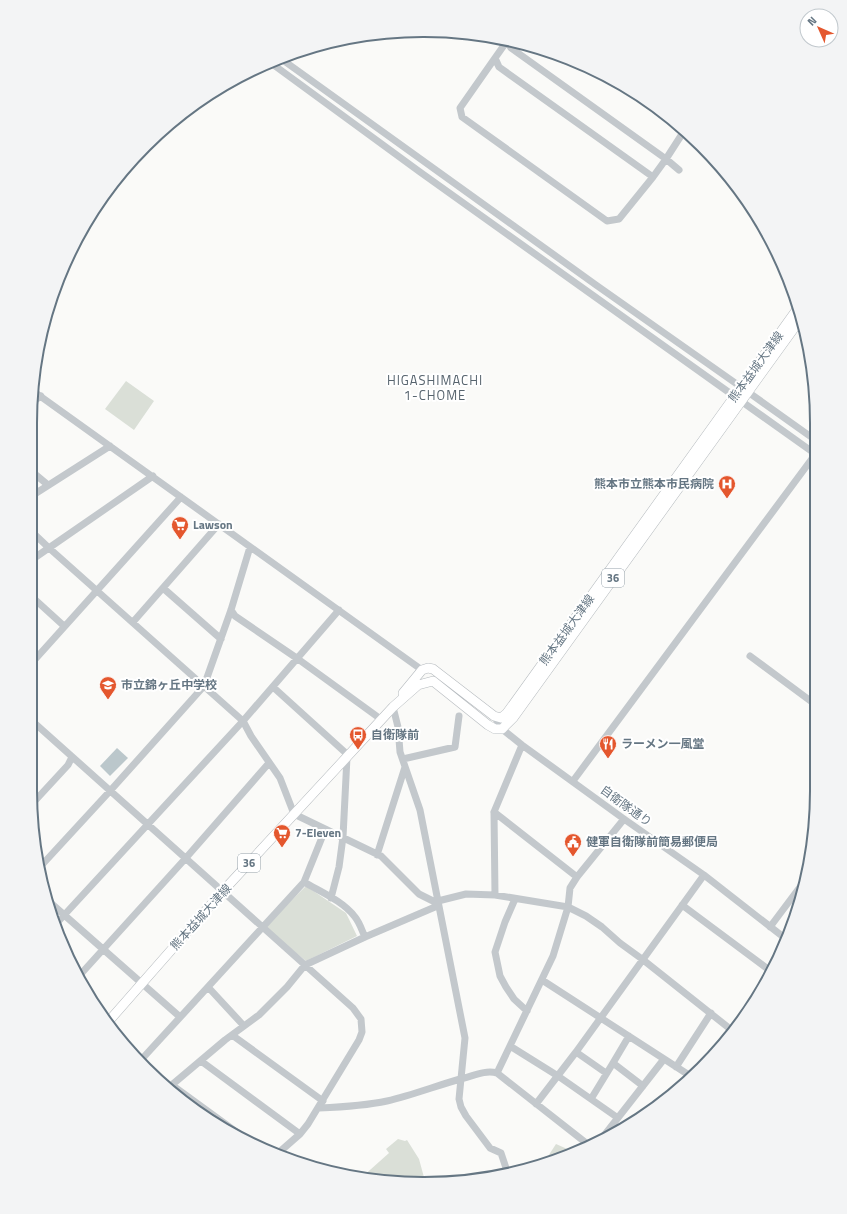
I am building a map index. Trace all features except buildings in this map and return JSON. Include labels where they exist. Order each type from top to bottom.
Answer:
[{"type":"main road","name":"熊本益城大津線","points":[[506,732],[513,718],[745,389],[794,314]]},
{"type":"main road","name":"熊本益城大津線","points":[[745,389],[797,323]]},
{"type":"main road","name":"熊本益城大津線","points":[[494,716],[501,718],[507,713],[738,399]]},
{"type":"main road","points":[[494,716],[433,669],[428,668],[422,670],[433,681],[488,725],[506,732]]},
{"type":"main road","name":"熊本益城大津線","points":[[111,1018],[223,891],[382,720],[422,670]]},
{"type":"main road","name":"熊本益城大津線","points":[[393,707],[418,686],[433,681]]},
{"type":"street","points":[[504,45],[460,108],[462,117],[607,221],[619,219],[653,177],[681,136]]},
{"type":"street","points":[[510,47],[666,159],[679,170]]},
{"type":"street","points":[[495,58],[499,67],[653,177]]},
{"type":"street","points":[[286,62],[596,285],[810,436]]},
{"type":"street","points":[[275,66],[420,172],[810,451]]},
{"type":"street","points":[[38,394],[422,670]]},
{"type":"street","points":[[37,492],[110,446]]},
{"type":"street","points":[[573,781],[810,459]]},
{"type":"street","points":[[37,476],[48,485]]},
{"type":"street","points":[[37,556],[153,476]]},
{"type":"street","points":[[37,656],[181,497]]},
{"type":"street","points":[[133,622],[219,524]]},
{"type":"street","points":[[37,537],[243,721],[251,736],[258,744],[280,778],[294,814],[381,856],[418,894],[433,901],[466,894],[495,895],[568,907],[586,916],[602,927],[620,943],[729,1028]]},
{"type":"street","points":[[44,863],[110,792],[204,686],[231,610],[250,547]]},
{"type":"street","points":[[163,588],[221,639]]},
{"type":"street","points":[[37,604],[64,626]]},
{"type":"street","points":[[231,610],[236,616],[382,720]]},
{"type":"street","points":[[60,920],[243,721],[298,659],[338,610]]},
{"type":"street","points":[[750,656],[810,701]]},
{"type":"street","points":[[273,687],[348,756],[343,837],[331,898]]},
{"type":"street","points":[[393,707],[398,727],[400,752],[420,810],[465,1038],[459,1099],[466,1116],[490,1148],[501,1153],[506,1168]]},
{"type":"street","points":[[403,759],[455,747],[459,716]]},
{"type":"street","name":"自衛隊通り","points":[[494,716],[506,732],[624,819],[704,875],[782,936]]},
{"type":"street","points":[[37,726],[353,1008],[361,1019],[362,1032],[359,1040],[319,1108],[300,1134],[282,1150]]},
{"type":"street","points":[[495,895],[494,812],[522,744]]},
{"type":"street","points":[[37,798],[68,765],[72,757]]},
{"type":"street","points":[[83,972],[185,859],[269,763]]},
{"type":"street","points":[[377,855],[406,767]]},
{"type":"street","points":[[494,812],[577,877]]},
{"type":"street","points":[[497,1073],[553,956],[568,907],[570,888],[577,877],[624,819]]},
{"type":"street","points":[[144,1057],[304,882],[325,830]]},
{"type":"street","points":[[536,1104],[576,1052],[704,875]]},
{"type":"street","points":[[304,882],[350,911],[357,919],[365,937]]},
{"type":"street","points":[[770,927],[797,891]]},
{"type":"street","points":[[515,899],[505,922],[495,952],[500,976],[514,999],[527,1011]]},
{"type":"street","points":[[173,1084],[275,1000],[305,965],[434,907],[438,901]]},
{"type":"street","points":[[682,905],[766,968]]},
{"type":"street","points":[[55,907],[102,950],[118,962],[180,1017]]},
{"type":"street","points":[[542,980],[687,1073]]},
{"type":"street","points":[[208,988],[244,1026]]},
{"type":"street","points":[[676,1066],[711,1013]]},
{"type":"street","points":[[232,1035],[323,1101]]},
{"type":"street","points":[[591,1099],[629,1036]]},
{"type":"street","points":[[510,1046],[558,1076],[618,1118]]},
{"type":"street","points":[[576,1052],[606,1073]]},
{"type":"street","points":[[614,1127],[618,1118],[664,1059]]},
{"type":"street","points":[[201,1061],[300,1134]]},
{"type":"street","points":[[613,1063],[643,1086]]},
{"type":"street","points":[[319,1108],[365,1105],[387,1101],[486,1071],[497,1073],[584,1142]]},
{"type":"shaded area","points":[[126,381],[154,401],[134,430],[105,409]]},
{"type":"shaded area","points":[[117,748],[128,758],[110,776],[100,766]]},
{"type":"shaded area","points":[[306,886],[346,913],[357,936],[306,961],[264,927]]},
{"type":"shaded area","points":[[398,1139],[405,1141],[407,1140],[419,1159],[424,1177],[367,1173],[389,1153],[386,1149]]},
{"type":"shaded area","points":[[556,1144],[568,1149],[548,1156]]},
{"type":"place","name":"熊本市立熊本市民病院","points":[[727,499]]},
{"type":"place","name":"Lawson","points":[[180,540]]},
{"type":"place","name":"市立錦ヶ丘中学校","points":[[108,700]]},
{"type":"place","name":"自衛隊前","points":[[358,750]]},
{"type":"place","name":"ラーメン一風堂","points":[[608,759]]},
{"type":"place","name":"7-Eleven","points":[[282,848]]},
{"type":"place","name":"健軍自衛隊前簡易郵便局","points":[[573,857]]},
{"type":"district","name":"HIGASHIMACHI 1-CHOME","points":[[435,388]]}]
